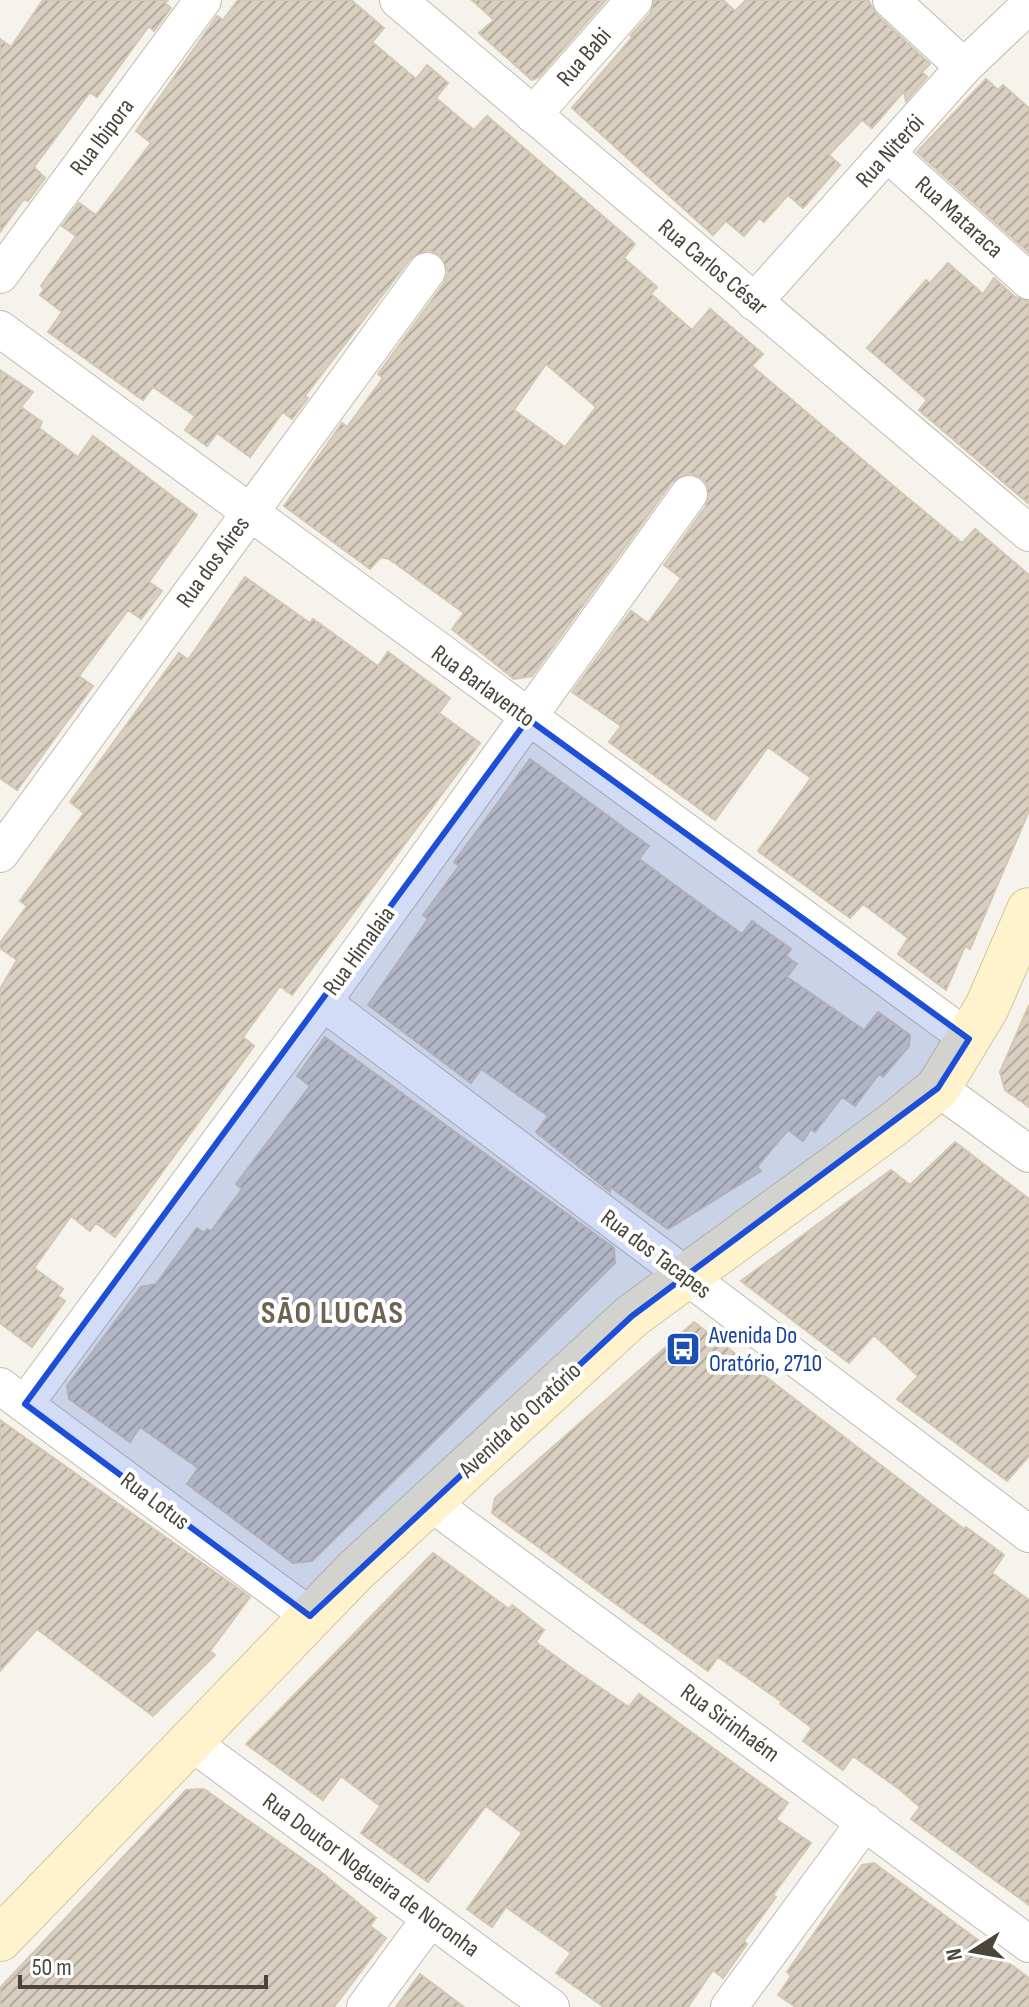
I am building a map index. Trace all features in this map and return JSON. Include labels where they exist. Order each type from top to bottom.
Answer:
[{"type":"main road","name":"Avenida do Oratório","points":[[0,1939],[192,1743],[310,1616],[632,1316],[894,1124],[938,1088],[969,1039],[1029,910]]},
{"type":"street","name":"Rua Ibipora","points":[[0,275],[203,0]]},
{"type":"street","name":"Rua Carlos César","points":[[398,0],[1029,533]]},
{"type":"street","name":"Rua Babi","points":[[533,115],[634,0]]},
{"type":"street","points":[[891,0],[964,67]]},
{"type":"street","points":[[1024,0],[1029,5]]},
{"type":"street","name":"Rua Niterói","points":[[754,302],[964,67],[1029,5]]},
{"type":"street","name":"Rua Mataraca","points":[[888,154],[1029,281]]},
{"type":"street","name":"Rua dos Aires","points":[[0,854],[427,271]]},
{"type":"street","name":"Rua Barlavento","points":[[0,329],[528,719],[969,1039]]},
{"type":"street","name":"Rua Himalaia","points":[[13,1395],[323,1002],[689,494]]},
{"type":"street","name":"Rua dos Tacapes","points":[[323,1002],[1029,1534]]},
{"type":"street","points":[[938,1088],[1029,1154]]},
{"type":"street","name":"Rua Lotus","points":[[13,1395],[310,1616]]},
{"type":"street","name":"Rua Sirinhaém","points":[[431,1503],[1029,1944]]},
{"type":"street","name":"Rua Doutor Nogueira de Noronha","points":[[192,1743],[551,2007]]},
{"type":"street","points":[[729,2007],[865,1822]]},
{"type":"street","points":[[365,2007],[430,1919]]},
{"type":"highlighted area","points":[[528,719],[969,1039],[938,1088],[632,1316],[310,1616],[25,1404]]},
{"type":"building","points":[[43,0],[168,0],[165,3],[171,8],[154,31],[149,26],[97,97],[90,92],[34,167],[45,178],[28,201],[24,199],[0,232],[0,39],[11,47]]},
{"type":"building","points":[[238,0],[351,0],[384,28],[372,42],[416,79],[427,65],[448,83],[436,98],[474,130],[487,116],[635,244],[624,258],[657,287],[651,294],[692,330],[710,309],[763,354],[752,366],[903,494],[962,543],[975,529],[1029,575],[1029,811],[970,949],[965,946],[946,990],[898,954],[908,938],[863,904],[850,918],[758,851],[811,778],[768,747],[715,820],[609,742],[621,726],[572,692],[631,611],[648,623],[681,578],[664,565],[706,506],[708,486],[702,478],[690,473],[672,482],[532,676],[514,679],[452,629],[464,613],[389,559],[381,557],[370,569],[284,506],[342,423],[347,427],[383,378],[378,374],[444,283],[448,272],[440,255],[428,250],[411,258],[305,396],[308,398],[292,419],[283,412],[250,457],[217,433],[207,446],[185,430],[195,416],[153,387],[143,400],[48,332],[62,312],[40,295],[44,289],[41,286],[76,236],[62,226],[79,203],[96,215],[151,143],[136,131],[217,16],[223,20]],"holes":[[[546,364],[596,407],[565,447],[514,410]]]},
{"type":"building","points":[[472,0],[606,0],[539,77],[532,80],[479,33],[494,20]]},
{"type":"building","points":[[654,0],[723,0],[735,11],[746,0],[868,0],[877,15],[930,64],[922,72],[927,77],[906,101],[904,91],[872,128],[862,120],[829,155],[840,165],[803,208],[788,195],[764,222],[759,218],[744,236],[726,221],[713,235],[572,108],[635,34],[630,36],[650,14]]},
{"type":"building","points":[[986,79],[998,90],[1003,85],[1029,108],[1029,253],[917,152]]},
{"type":"building","points":[[948,263],[983,294],[994,278],[1015,297],[1029,301],[1029,504],[919,410],[927,400],[867,348],[926,280],[930,283]]},
{"type":"building","points":[[0,370],[33,392],[21,407],[42,422],[39,428],[78,457],[93,436],[197,515],[149,582],[162,591],[141,619],[128,610],[79,676],[93,686],[17,790],[0,778]]},
{"type":"building","points":[[245,577],[310,623],[313,619],[378,666],[388,652],[450,698],[439,713],[480,743],[292,995],[280,986],[243,1037],[254,1046],[115,1237],[96,1223],[90,1231],[71,1216],[34,1268],[63,1289],[58,1296],[65,1301],[32,1347],[0,1323],[0,989],[17,960],[0,948],[0,943],[27,906],[20,901],[84,813],[70,802],[179,653],[188,660]]},
{"type":"building","points":[[530,759],[649,846],[639,859],[742,934],[752,921],[791,949],[786,956],[797,964],[787,977],[864,1030],[878,1012],[910,1035],[909,1046],[883,1077],[879,1074],[855,1106],[842,1097],[815,1132],[811,1129],[803,1141],[788,1130],[757,1167],[761,1171],[668,1229],[610,1187],[610,1192],[536,1132],[548,1116],[481,1069],[471,1083],[368,1005],[428,919],[423,915],[459,866],[454,862]]},
{"type":"building","points":[[1029,1005],[1029,1107],[1005,1090],[1000,1072]]},
{"type":"building","points":[[325,1037],[614,1248],[615,1263],[312,1561],[293,1563],[187,1484],[198,1468],[140,1427],[130,1442],[69,1399],[67,1386],[141,1287],[156,1284],[197,1228],[204,1233],[207,1229],[211,1231],[242,1189],[236,1184],[310,1086],[297,1076]]},
{"type":"building","points":[[955,1142],[1029,1199],[1029,1456],[1007,1481],[897,1399],[918,1376],[874,1335],[849,1363],[741,1281],[891,1170],[910,1185]]},
{"type":"building","points":[[694,1322],[964,1529],[966,1527],[1004,1555],[992,1573],[1029,1600],[1029,1905],[911,1819],[920,1807],[899,1789],[853,1756],[843,1770],[803,1741],[812,1728],[780,1704],[782,1702],[718,1657],[708,1671],[492,1513],[495,1498]]},
{"type":"building","points":[[0,1420],[250,1597],[210,1651],[215,1655],[153,1716],[37,1629],[0,1671]]},
{"type":"building","points":[[433,1553],[509,1609],[512,1605],[544,1630],[536,1642],[577,1672],[629,1707],[639,1694],[788,1803],[776,1819],[811,1843],[773,1895],[776,1897],[744,1941],[747,1944],[723,1978],[713,1970],[688,2007],[604,2007],[556,1973],[571,1953],[506,1907],[492,1927],[467,1909],[522,1833],[486,1806],[428,1882],[361,1833],[380,1806],[341,1776],[323,1800],[246,1744]]},
{"type":"building","points":[[204,1789],[321,1872],[376,1918],[370,1926],[386,1938],[334,2007],[0,2007],[0,1988],[186,1790]]},
{"type":"building","points":[[874,1863],[1029,1978],[1029,2007],[796,2007],[778,1995],[791,1976],[787,1972],[862,1865]]},
{"type":"building","points":[[420,1974],[464,2007],[396,2007]]},
{"type":"place","name":"Avenida Do Oratório, 2710","points":[[683,1349]]},
{"type":"district","name":"SÃO LUCAS","points":[[333,1313]]}]
